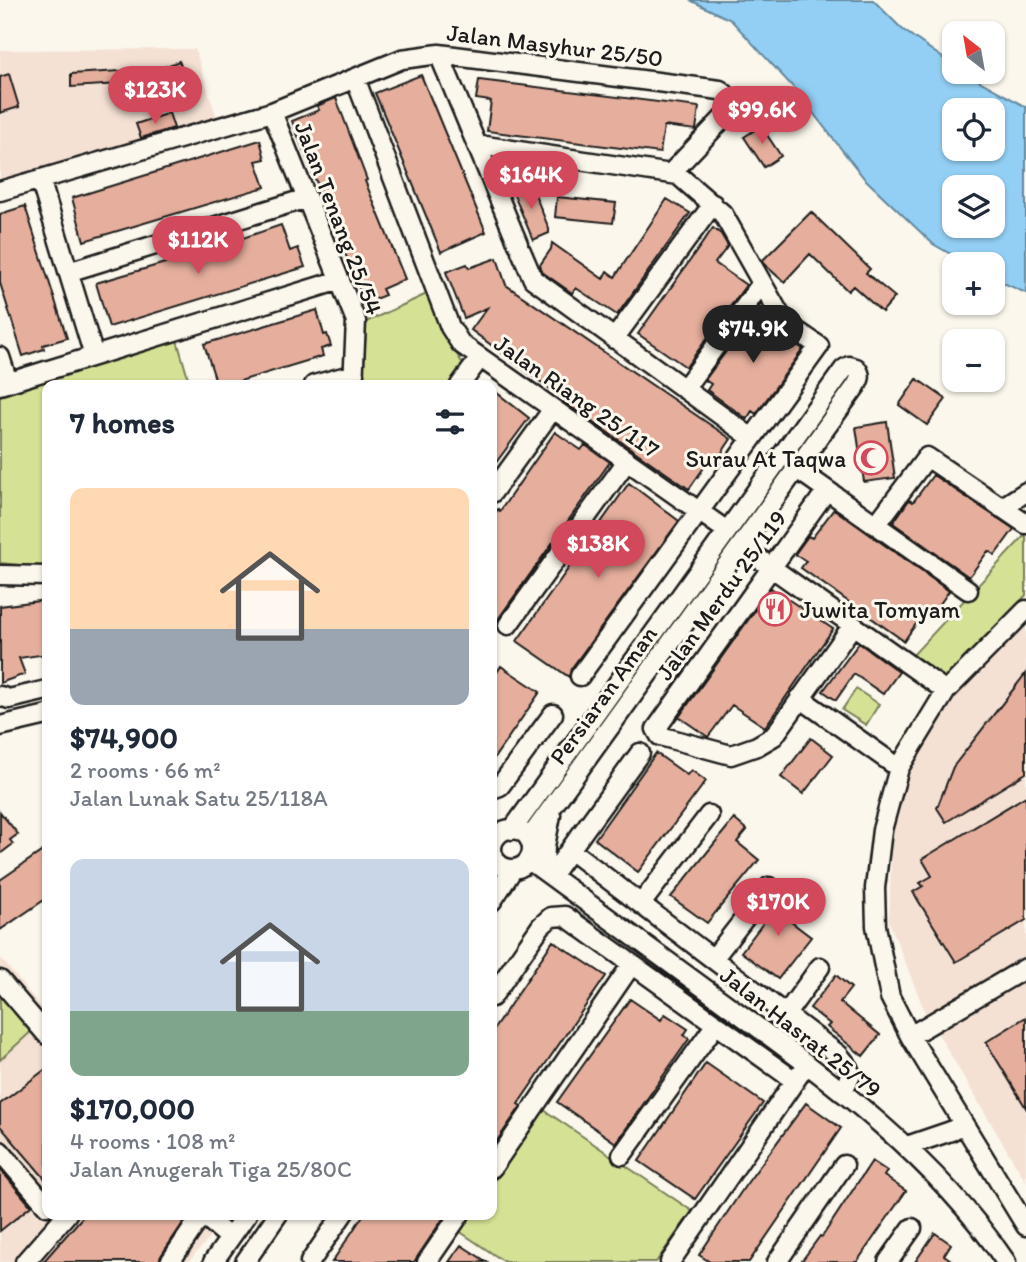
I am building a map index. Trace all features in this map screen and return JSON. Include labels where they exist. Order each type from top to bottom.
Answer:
[{"type":"street","name":"Jalan Masyhur 25/50","points":[[0,191],[272,112],[402,59],[439,54],[720,90],[726,93],[731,101],[729,112],[671,173]]},
{"type":"street","points":[[439,54],[533,279],[752,438]]},
{"type":"street","name":"Jalan Riang 25/117","points":[[355,78],[450,327],[461,345],[727,531]]},
{"type":"street","name":"Jalan Tenang 25/54","points":[[272,112],[356,321],[354,379]]},
{"type":"street","points":[[478,149],[486,146],[678,175],[723,214],[784,322],[819,345],[580,676]]},
{"type":"street","points":[[40,179],[94,356]]},
{"type":"street","points":[[68,272],[307,198]]},
{"type":"street","points":[[614,339],[713,204]]},
{"type":"street","points":[[0,357],[4,384],[340,280]]},
{"type":"street","points":[[684,389],[762,283]]},
{"type":"street","points":[[464,380],[480,358]]},
{"type":"street","name":"Persiaran Aman","points":[[512,830],[844,369],[849,366],[856,368],[860,373],[856,386],[529,839]]},
{"type":"street","points":[[497,486],[553,409]]},
{"type":"street","points":[[876,525],[927,457],[1026,524]]},
{"type":"street","points":[[508,625],[627,461]]},
{"type":"street","points":[[797,469],[968,590]]},
{"type":"street","name":"Jalan Merdu 25/119","points":[[800,698],[774,736],[757,746],[731,755],[660,736],[656,729],[827,490]]},
{"type":"street","points":[[1001,508],[1026,492]]},
{"type":"street","points":[[741,546],[946,691]]},
{"type":"street","points":[[0,575],[42,576]]},
{"type":"street","points":[[1026,610],[946,691],[899,768],[882,830],[875,888],[876,926],[890,996],[910,1035],[1026,1226]]},
{"type":"street","points":[[853,625],[800,698],[899,768]]},
{"type":"street","points":[[659,626],[675,637]]},
{"type":"street","points":[[0,696],[9,699],[42,691]]},
{"type":"street","points":[[497,787],[554,714]]},
{"type":"street","points":[[0,726],[42,716]]},
{"type":"street","points":[[497,858],[501,866],[541,869],[570,850],[640,753]]},
{"type":"street","points":[[541,869],[554,805]]},
{"type":"street","points":[[641,904],[709,815]]},
{"type":"street","points":[[497,842],[502,833],[512,830],[525,834],[541,869]]},
{"type":"street","points":[[570,850],[839,1055],[851,1075],[842,1092]]},
{"type":"street","points":[[497,893],[513,869]]},
{"type":"street","name":"Jalan Hasrat 25/79","points":[[541,869],[807,1063],[907,1146],[986,1232],[1006,1262]]},
{"type":"street","points":[[713,959],[769,887]]},
{"type":"street","points":[[497,991],[541,926],[551,917],[565,916],[795,1081]]},
{"type":"street","points":[[497,1161],[632,964]]},
{"type":"street","points":[[786,1014],[820,967]]},
{"type":"street","points":[[910,1035],[1026,968]]},
{"type":"street","points":[[0,980],[42,1029]]},
{"type":"street","points":[[622,1155],[716,1024]]},
{"type":"street","points":[[672,1261],[807,1063]]},
{"type":"street","points":[[907,1146],[951,1131],[963,1124]]},
{"type":"street","points":[[0,1151],[42,1200]]},
{"type":"street","points":[[777,1262],[844,1165]]},
{"type":"street","points":[[25,1262],[58,1220]]},
{"type":"street","points":[[170,1262],[199,1220]]},
{"type":"street","points":[[208,1220],[230,1238]]},
{"type":"street","points":[[213,1262],[243,1220]]},
{"type":"street","points":[[245,1262],[274,1220]]},
{"type":"street","points":[[310,1262],[339,1220]]},
{"type":"street","points":[[427,1262],[456,1220]]},
{"type":"street","points":[[888,1262],[912,1228]]},
{"type":"shaded area","points":[[195,49],[217,119],[0,182],[0,50]]},
{"type":"shaded area","points":[[1026,623],[1026,1182],[925,1012],[889,922],[892,833],[908,773],[954,699],[1014,632]]},
{"type":"shaded area","points":[[0,957],[42,1008],[42,1220],[220,1220],[223,1223],[188,1262],[0,1262]]},
{"type":"green space","points":[[429,293],[439,324],[464,366],[454,380],[363,380],[366,322]]},
{"type":"green space","points":[[177,340],[189,380],[42,380],[42,567],[0,563],[0,392]]},
{"type":"green space","points":[[1026,534],[1026,595],[947,683],[911,657]]},
{"type":"green space","points":[[856,689],[879,704],[866,725],[842,710]]},
{"type":"green space","points":[[5,996],[34,1029],[0,1060],[0,1000]]},
{"type":"green space","points":[[544,1110],[692,1211],[656,1262],[505,1262],[459,1231],[467,1220],[497,1220],[497,1177]]},
{"type":"water","points":[[690,0],[873,0],[902,29],[942,57],[942,84],[985,84],[1026,107],[1026,293],[1005,284],[1005,252],[947,252],[933,244],[864,178],[792,86],[731,20]]},
{"type":"building","points":[[179,61],[186,78],[159,90],[151,72]]},
{"type":"building","points":[[137,70],[137,83],[71,87],[71,74]]},
{"type":"building","points":[[9,74],[19,107],[0,113],[0,77]]},
{"type":"building","points":[[421,75],[486,232],[441,252],[375,93]]},
{"type":"building","points":[[479,80],[699,107],[696,130],[664,126],[660,153],[487,131],[491,101],[476,99]]},
{"type":"building","points":[[336,98],[367,180],[365,181],[405,279],[382,289],[385,295],[365,303],[292,121],[319,110],[317,106]]},
{"type":"building","points":[[169,113],[174,128],[141,138],[136,124]]},
{"type":"building","points":[[761,126],[781,156],[764,167],[744,137]]},
{"type":"building","points":[[260,140],[265,159],[256,161],[265,187],[84,241],[72,198]]},
{"type":"building","points":[[530,182],[549,229],[549,233],[533,240],[512,190]]},
{"type":"building","points":[[557,197],[616,203],[613,223],[555,217]]},
{"type":"building","points":[[667,199],[690,213],[617,315],[576,288],[572,293],[542,272],[540,265],[552,243],[603,279],[607,271],[615,277]]},
{"type":"building","points":[[25,206],[67,338],[43,345],[44,349],[23,356],[0,283],[0,214]]},
{"type":"building","points":[[811,212],[870,269],[866,273],[895,297],[882,312],[853,286],[848,291],[810,254],[784,282],[764,264],[762,261]]},
{"type":"building","points":[[281,225],[290,251],[298,248],[305,267],[109,327],[96,283],[196,254]]},
{"type":"building","points":[[713,228],[721,234],[728,246],[715,263],[746,285],[686,367],[638,334]]},
{"type":"building","points":[[497,258],[506,285],[731,439],[715,463],[710,459],[689,489],[564,402],[565,400],[471,330],[487,308],[464,318],[446,272],[467,264],[469,268]]},
{"type":"building","points":[[761,304],[777,331],[803,349],[756,414],[752,411],[747,419],[707,390],[711,384],[705,380]]},
{"type":"building","points":[[317,310],[324,335],[327,334],[331,346],[321,349],[323,356],[244,380],[215,380],[204,344]]},
{"type":"building","points":[[917,379],[946,399],[927,425],[899,405]]},
{"type":"building","points":[[497,393],[529,418],[497,461]]},
{"type":"building","points":[[887,422],[895,478],[864,482],[856,427]]},
{"type":"building","points":[[555,432],[581,450],[585,445],[610,462],[499,618],[497,627],[497,510],[500,511]]},
{"type":"building","points":[[933,475],[1014,529],[995,555],[988,551],[969,577],[893,523],[909,500],[913,502]]},
{"type":"building","points":[[629,483],[679,521],[571,669],[569,677],[517,641]]},
{"type":"building","points":[[834,509],[949,591],[930,618],[923,614],[904,641],[801,568],[806,561],[795,554],[808,536],[812,538]]},
{"type":"building","points":[[771,588],[833,629],[765,727],[732,705],[708,737],[679,717]]},
{"type":"building","points":[[42,601],[42,655],[19,658],[25,674],[0,683],[0,606]]},
{"type":"building","points":[[859,643],[899,672],[883,694],[854,674],[836,700],[823,691]]},
{"type":"building","points":[[501,666],[540,692],[497,754],[497,672]]},
{"type":"building","points":[[1026,673],[1026,773],[946,822],[937,808],[953,767]]},
{"type":"building","points":[[811,738],[833,755],[803,794],[781,777]]},
{"type":"building","points":[[656,753],[687,775],[691,770],[706,781],[638,872],[595,839]]},
{"type":"building","points":[[1026,796],[1026,920],[956,962],[913,892],[923,886],[920,883],[932,876],[922,859]]},
{"type":"building","points":[[0,812],[18,834],[10,840],[13,844],[0,854]]},
{"type":"building","points":[[734,819],[747,830],[737,842],[759,860],[707,923],[671,897]]},
{"type":"building","points":[[42,851],[42,901],[0,930],[0,880]]},
{"type":"building","points":[[789,889],[805,901],[790,921],[811,937],[778,979],[741,952]]},
{"type":"building","points":[[553,941],[606,976],[518,1104],[521,1106],[497,1141],[497,1025]]},
{"type":"building","points":[[836,975],[851,988],[840,1002],[880,1035],[863,1056],[827,1027],[830,1024],[810,1008]]},
{"type":"building","points":[[630,999],[661,1020],[665,1014],[688,1029],[684,1035],[689,1039],[616,1143],[557,1102]]},
{"type":"building","points":[[1026,1017],[1026,1108],[986,1042]]},
{"type":"building","points":[[706,1063],[763,1103],[695,1199],[639,1161]]},
{"type":"building","points":[[42,1072],[42,1175],[0,1126],[0,1104]]},
{"type":"building","points":[[806,1103],[841,1128],[749,1262],[710,1262],[699,1255],[745,1186]]},
{"type":"building","points":[[872,1161],[887,1171],[884,1176],[906,1191],[857,1262],[801,1262],[820,1236],[822,1237]]},
{"type":"building","points":[[0,1169],[31,1206],[0,1231]]},
{"type":"building","points":[[80,1220],[185,1220],[159,1262],[43,1262]]},
{"type":"building","points":[[360,1220],[442,1220],[414,1262],[332,1262]]},
{"type":"building","points":[[935,1233],[951,1244],[944,1255],[954,1262],[915,1262]]},
{"type":"building","points":[[461,1245],[487,1262],[449,1262]]},
{"type":"place","name":"Surau At Taqwa","points":[[871,458]]},
{"type":"place","name":"Juwita Tomyam","points":[[775,609]]}]
